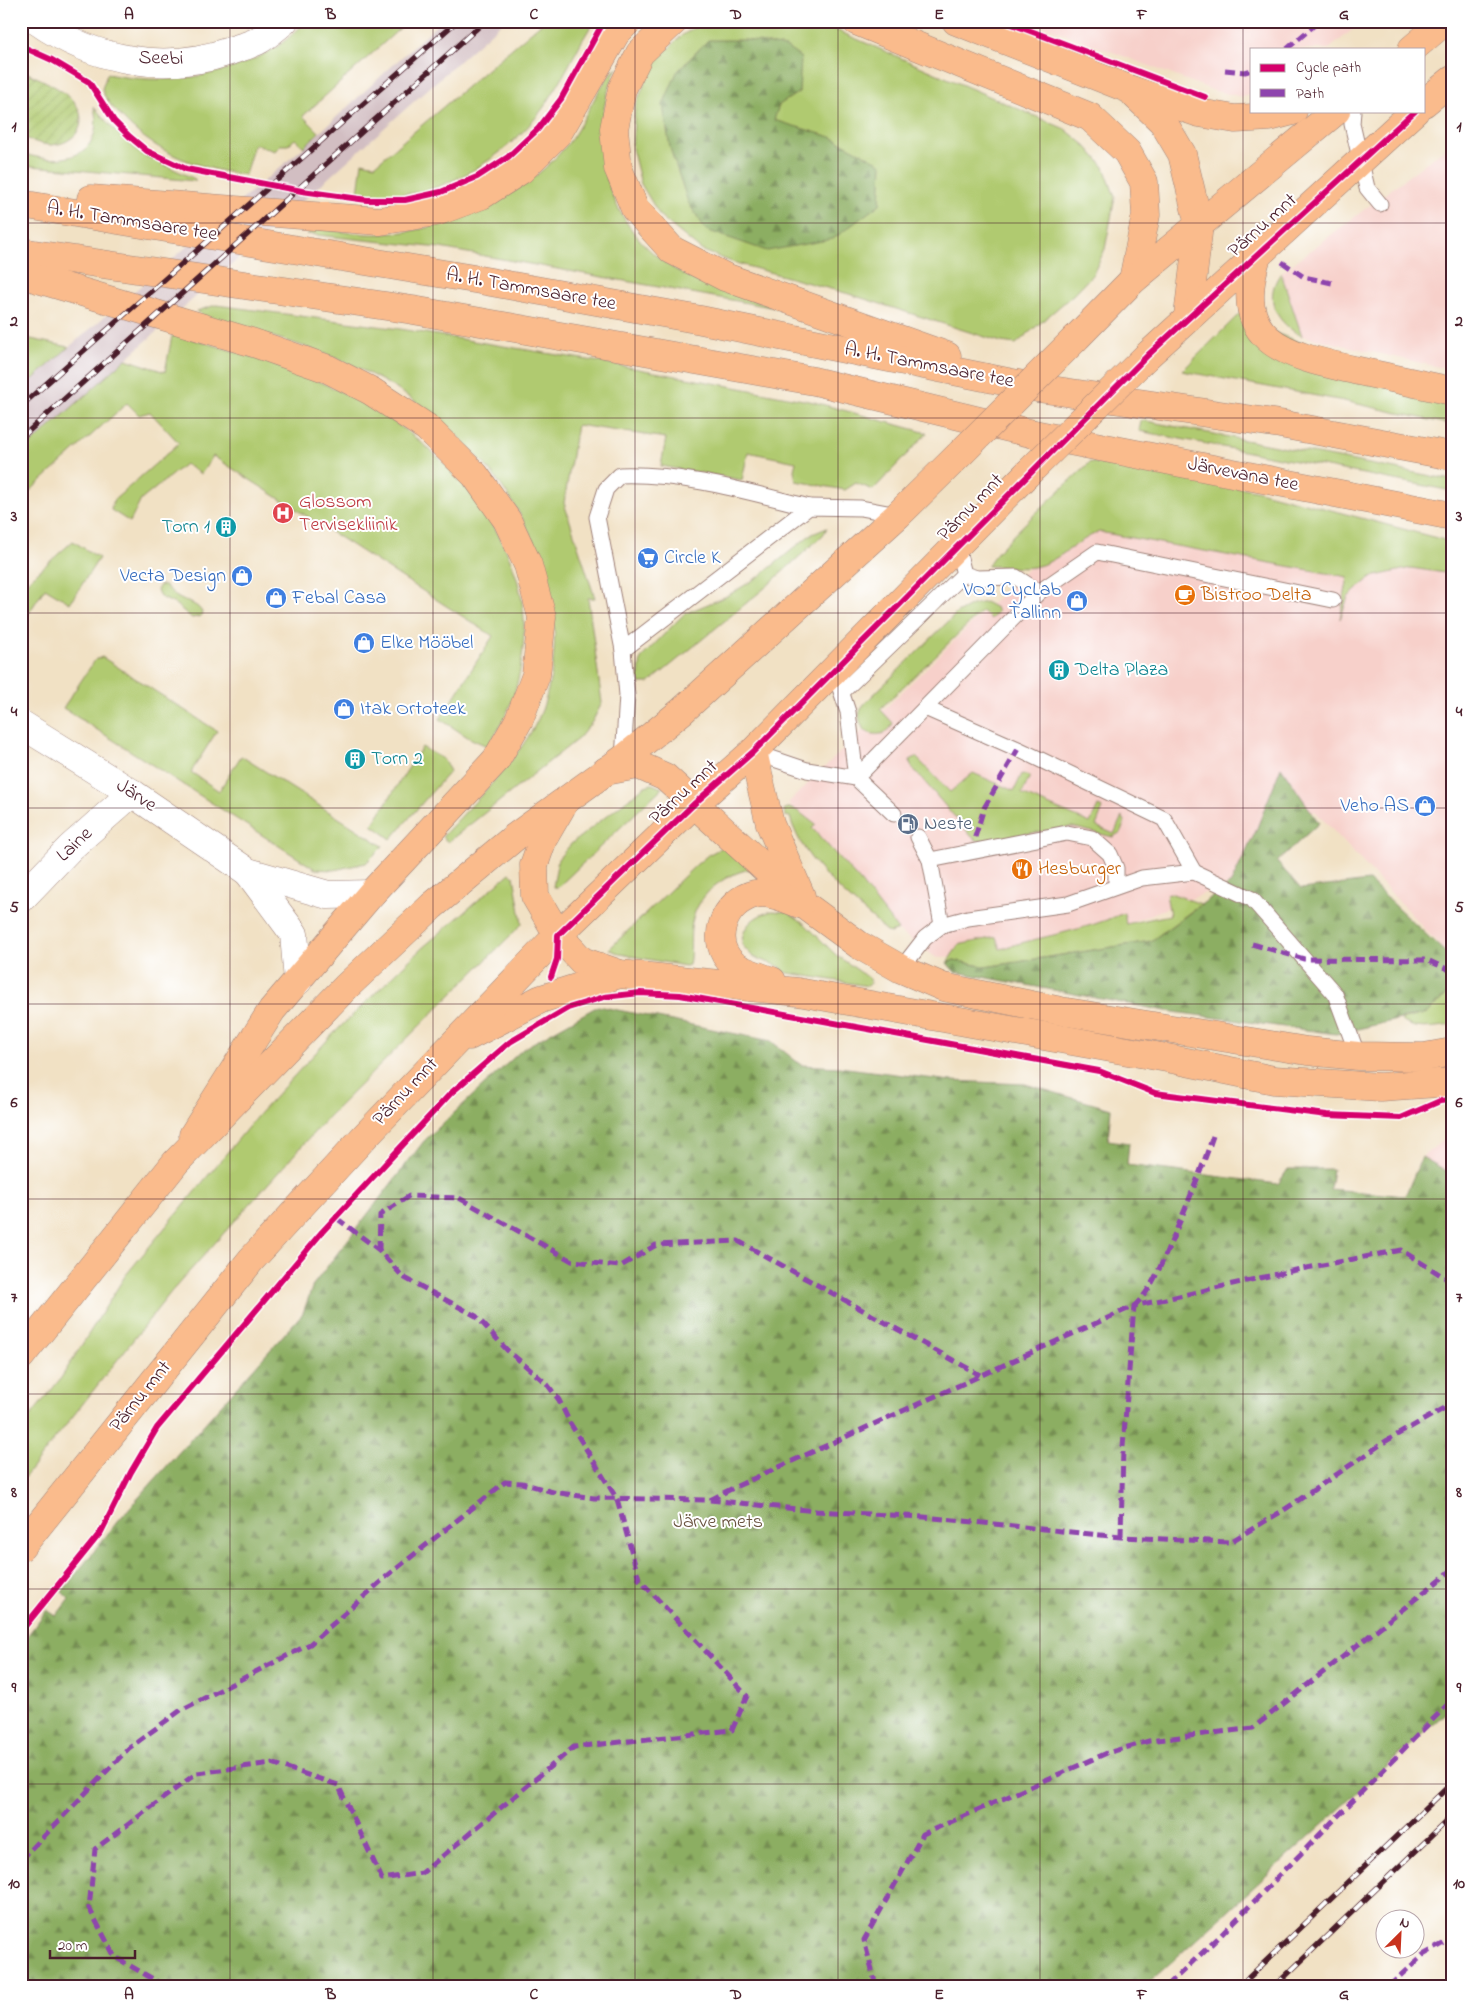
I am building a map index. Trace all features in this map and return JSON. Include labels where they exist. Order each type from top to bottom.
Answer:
[{"type":"main road","points":[[21,194],[380,221],[436,212],[482,194],[521,170],[546,146],[558,133],[616,33],[628,21]]},
{"type":"main road","points":[[674,21],[640,53],[622,89],[614,129],[618,168],[635,209],[672,250],[725,276],[1038,388],[1280,424],[1452,456]]},
{"type":"main road","points":[[856,21],[1090,117],[1127,152],[1144,182],[1146,214],[1133,280]]},
{"type":"main road","points":[[956,21],[1129,89],[1199,113],[1235,119],[1270,117],[1289,112]]},
{"type":"main road","points":[[1413,48],[1446,21]]},
{"type":"main road","points":[[1426,101],[1452,80]]},
{"type":"main road","points":[[1129,89],[1163,122],[1182,154],[1199,225],[1188,316]]},
{"type":"main road","name":"Pärnu mnt","points":[[21,1356],[176,1162],[346,988],[432,906],[515,837],[568,796],[614,765],[682,711],[898,515],[1133,280],[1335,112]]},
{"type":"main road","name":"Pärnu mnt","points":[[21,1548],[251,1260],[447,1048],[558,935],[696,803],[753,752],[838,681],[956,547],[1028,473],[1188,316],[1414,112]]},
{"type":"main road","name":"A. H. Tammsaare tee","points":[[21,204],[559,294],[710,322],[1038,388]]},
{"type":"main road","name":"A. H. Tammsaare tee","points":[[21,252],[413,310],[814,381],[1034,434]]},
{"type":"main road","points":[[1258,253],[1250,276],[1249,298],[1254,317],[1263,334],[1281,349],[1307,359],[1452,391]]},
{"type":"main road","points":[[21,274],[254,343],[328,369],[371,391],[426,427],[474,475],[507,520],[528,565],[542,617],[536,675],[519,720],[496,760],[371,894],[272,1010],[176,1162]]},
{"type":"main road","name":"Järvevana tee","points":[[1034,434],[1452,516]]},
{"type":"main road","points":[[753,752],[773,830],[806,906]]},
{"type":"main road","points":[[614,765],[638,765],[665,777],[696,803],[725,834],[806,906],[859,945],[901,969],[943,987],[1061,1011],[1268,1045],[1358,1056],[1424,1057],[1452,1052]]},
{"type":"main road","points":[[568,796],[543,839],[534,865],[535,896],[558,935],[582,961],[620,974],[798,992],[1167,1058],[1274,1080],[1380,1087],[1452,1082]]},
{"type":"main road","points":[[798,992],[734,965],[725,955],[721,945],[721,932],[723,921],[731,909],[738,902],[755,894],[775,895],[806,906]]},
{"type":"main road","points":[[447,1048],[541,999],[620,974]]},
{"type":"street","name":"Seebi","points":[[36,21],[58,36],[95,52],[151,63],[205,60],[258,41],[284,21]]},
{"type":"street","name":"Järve","points":[[21,724],[132,793],[248,872],[328,895],[371,894]]},
{"type":"street","name":"Laine","points":[[21,899],[70,848],[132,793]]},
{"type":"street","name":"Järve","points":[[248,872],[294,934],[298,981]]},
{"type":"lane","points":[[1353,112],[1352,124],[1367,188],[1380,204]]},
{"type":"lane","points":[[614,765],[627,695],[623,650],[597,517],[606,489],[620,475],[648,474],[719,485],[810,507],[861,508],[898,515]]},
{"type":"lane","points":[[623,650],[810,507]]},
{"type":"lane","points":[[956,547],[964,574]]},
{"type":"lane","points":[[856,778],[1039,592],[1097,552],[1333,600]]},
{"type":"lane","points":[[964,574],[976,578],[1016,577],[1039,592]]},
{"type":"lane","points":[[856,778],[853,740],[848,712],[838,681],[964,574]]},
{"type":"lane","points":[[925,708],[1018,748],[1164,819],[1194,872]]},
{"type":"lane","points":[[753,752],[807,770],[856,778],[894,814]]},
{"type":"lane","points":[[930,860],[1067,833],[1092,838],[1110,854],[1116,868],[1116,886]]},
{"type":"lane","points":[[918,837],[930,860],[942,925]]},
{"type":"lane","points":[[901,969],[925,938],[942,925],[968,918],[1068,904],[1142,878],[1194,872],[1252,899],[1335,994],[1358,1056]]},
{"type":"shaded area","points":[[441,21],[504,21],[21,453],[21,390],[304,147]]},
{"type":"shaded area","points":[[1031,21],[1363,21],[1330,48],[1250,48],[1250,95],[1243,97],[1215,91]]},
{"type":"shaded area","points":[[1452,143],[1452,370],[1302,336],[1281,273]]},
{"type":"shaded area","points":[[1088,510],[1452,574],[1452,953],[1445,951],[1315,811],[1231,883],[1126,924],[1065,933],[999,949],[937,958],[891,926],[788,803]]},
{"type":"shaded area","points":[[1452,1133],[1452,1174],[1422,1157]]},
{"type":"green space","points":[[307,21],[408,21],[303,116],[319,132],[304,147],[295,139],[288,145],[280,145],[275,151],[254,144],[245,175],[192,163],[160,148],[132,127],[111,106],[102,89],[107,74],[129,78],[173,79],[217,72],[238,66],[278,46]]},
{"type":"green space","points":[[544,21],[594,21],[537,117],[508,145],[474,169],[438,187],[404,194],[358,193],[362,162],[375,165]]},
{"type":"green space","points":[[705,21],[815,21],[1065,129],[1086,146],[1104,167],[1115,197],[1105,249],[1093,274],[1074,294],[1016,344],[1001,342],[849,294],[732,262],[701,250],[660,216],[641,184],[632,148],[635,107],[652,65],[681,36]]},
{"type":"green space","points":[[708,40],[747,40],[786,47],[801,58],[799,92],[779,105],[774,120],[831,137],[882,164],[880,204],[833,239],[767,251],[706,230],[688,202],[670,148],[663,105],[677,72]]},
{"type":"green space","points":[[617,68],[606,99],[602,131],[603,162],[611,191],[624,219],[643,244],[668,265],[697,281],[776,308],[440,248],[307,234],[315,228],[365,234],[423,229],[452,221],[480,210],[507,196],[532,179],[554,159],[572,138],[605,81]]},
{"type":"green space","points":[[21,70],[57,88],[75,103],[81,118],[78,132],[73,137],[60,144],[51,145],[21,136]]},
{"type":"green space","points":[[94,107],[114,130],[141,154],[195,179],[195,181],[21,165],[21,153],[51,159],[65,158],[77,154],[86,148],[93,138],[96,124]]},
{"type":"green space","points":[[1281,273],[1302,336],[1285,325],[1275,309],[1273,292],[1275,282]]},
{"type":"green space","points":[[216,305],[400,329],[612,364],[814,402],[927,433],[873,490],[856,483],[845,490],[796,481],[794,470],[796,462],[748,452],[742,480],[661,466],[666,438],[577,425],[564,503],[595,598],[588,598],[602,703],[592,722],[579,738],[448,842],[442,837],[512,760],[524,743],[542,710],[554,657],[552,605],[539,555],[516,508],[485,465],[448,427],[405,395],[360,369],[304,346],[207,319],[197,311]]},
{"type":"green space","points":[[1241,312],[1243,320],[1452,402],[1452,425],[1344,401],[1182,371]]},
{"type":"green space","points":[[177,335],[264,361],[306,376],[346,394],[384,416],[420,441],[452,472],[482,508],[499,535],[512,564],[521,594],[524,626],[522,658],[516,689],[504,719],[487,746],[469,738],[440,719],[493,636],[213,456],[201,474],[185,464],[141,500],[130,522],[111,510],[113,501],[179,443],[150,412],[139,415],[127,403],[21,499],[21,453],[126,359],[165,372],[172,336]]},
{"type":"green space","points":[[21,337],[69,347],[21,390]]},
{"type":"green space","points":[[1141,420],[1452,480],[1452,491],[1139,431]]},
{"type":"green space","points":[[1090,462],[1255,490],[1452,542],[1452,574],[1411,568],[1371,577],[1348,597],[1340,619],[1348,577],[1099,532],[1042,565],[1023,568],[988,566],[992,558],[1017,532]]},
{"type":"green space","points":[[827,528],[823,535],[766,587],[649,683],[638,683],[641,658],[684,614],[727,596],[760,576],[810,535]]},
{"type":"green space","points":[[73,541],[99,558],[70,603],[45,588],[21,625],[21,587]]},
{"type":"green space","points":[[160,585],[167,588],[180,599],[197,606],[202,612],[201,616],[192,618],[175,604],[160,597],[157,590]]},
{"type":"green space","points":[[985,602],[996,608],[998,612],[991,619],[982,611],[880,709],[893,723],[888,731],[872,734],[864,730],[859,716],[865,703],[957,613],[972,605]]},
{"type":"green space","points":[[102,657],[217,731],[191,772],[219,791],[241,756],[383,846],[366,863],[334,870],[315,869],[63,708],[95,660]]},
{"type":"green space","points":[[422,747],[443,759],[450,771],[391,839],[372,825]]},
{"type":"green space","points":[[916,757],[950,792],[973,773],[1014,791],[1022,774],[1030,776],[1022,794],[1090,823],[1098,806],[1103,808],[1096,826],[1114,834],[1122,816],[1125,821],[1121,832],[1113,837],[1072,827],[978,841],[972,837],[911,766],[910,760]]},
{"type":"green space","points":[[1281,767],[1319,823],[1277,862],[1301,889],[1369,881],[1446,953],[1452,956],[1452,989],[1427,1013],[1336,1034],[1166,1011],[955,972],[947,963],[954,960],[985,967],[1151,941],[1231,883],[1255,833]]},
{"type":"green space","points":[[652,784],[662,788],[558,887],[553,887],[558,859],[572,843],[645,786]]},
{"type":"green space","points":[[789,808],[798,811],[816,825],[812,828],[860,881],[898,930],[890,933],[887,932],[844,894],[817,866],[797,835],[790,817],[785,816],[784,809]]},
{"type":"green space","points":[[725,846],[750,869],[721,881],[713,887],[700,903],[692,922],[689,965],[685,966],[620,954],[609,949],[696,865],[708,855]]},
{"type":"green space","points":[[510,873],[514,876],[522,924],[328,1117],[171,1292],[21,1482],[21,1428],[61,1378],[125,1276],[259,1114],[333,1034],[421,949]]},
{"type":"green space","points":[[1170,893],[1201,904],[1151,941],[985,967],[954,960],[947,963],[958,945],[996,937],[1000,949],[1078,929],[1124,913],[1126,924],[1170,915],[1166,894]]},
{"type":"green space","points":[[772,911],[788,912],[804,923],[836,955],[869,978],[870,984],[868,986],[782,972],[781,967],[753,957],[742,945],[744,932],[750,922]]},
{"type":"green space","points":[[1452,989],[1452,1025],[1419,1027],[1406,1024],[1401,1020],[1427,1013]]},
{"type":"green space","name":"Järve mets","points":[[598,1006],[771,1041],[801,1065],[839,1067],[951,1081],[1025,1084],[1111,1109],[1108,1140],[1129,1143],[1127,1165],[1278,1184],[1288,1169],[1333,1169],[1330,1189],[1405,1196],[1422,1157],[1452,1174],[1452,1707],[1145,1986],[21,1986],[21,1644],[47,1610],[56,1616],[69,1599],[62,1592],[117,1522],[303,1313],[313,1285],[424,1141],[524,1048]]},
{"type":"railway","points":[[21,406],[457,21]]},
{"type":"railway","points":[[21,438],[485,21]]},
{"type":"railway","points":[[1240,1986],[1452,1783]]},
{"type":"railway","points":[[1275,1986],[1452,1816]]},
{"type":"marked path","points":[[96,21],[97,26]]},
{"type":"marked path","points":[[1288,48],[1319,21]]},
{"type":"marked path","points":[[1327,21],[1345,21]]},
{"type":"marked path","points":[[1225,70],[1245,72],[1250,71]]},
{"type":"marked path","points":[[1282,262],[1304,277],[1332,283]]},
{"type":"marked path","points":[[975,837],[984,808],[1018,749]]},
{"type":"marked path","points":[[1252,944],[1304,959],[1427,960],[1452,971]]},
{"type":"marked path","points":[[710,1500],[1134,1306],[1150,1286],[1158,1271],[1192,1192],[1213,1136]]},
{"type":"marked path","points":[[379,1250],[380,1215],[409,1196],[459,1198],[572,1261],[621,1266],[656,1245],[738,1241],[980,1375]]},
{"type":"marked path","points":[[165,1986],[115,1957],[89,1908],[95,1849],[197,1773],[272,1763],[338,1785],[382,1879],[422,1873],[574,1747],[732,1730],[747,1696],[639,1579],[617,1499],[570,1423],[559,1400],[547,1384],[507,1350],[476,1316],[403,1277],[379,1250],[335,1217]]},
{"type":"marked path","points":[[1121,1537],[1123,1447],[1134,1306],[1291,1271],[1401,1250],[1452,1282]]},
{"type":"marked path","points":[[21,1860],[129,1748],[181,1710],[310,1644],[386,1577],[505,1482],[522,1483],[553,1492],[594,1498],[710,1500],[816,1511],[924,1517],[1121,1537],[1230,1542],[1284,1510],[1386,1441],[1452,1404]]},
{"type":"marked path","points":[[876,1986],[864,1940],[923,1834],[1107,1753],[1149,1741],[1253,1728],[1452,1570]]},
{"type":"marked path","points":[[1167,1986],[1220,1936],[1452,1700]]},
{"type":"marked path","points":[[1389,1986],[1423,1955],[1452,1939]]},
{"type":"cycle path","points":[[21,46],[52,60],[89,82],[114,121],[129,136],[147,151],[186,169],[302,191],[367,200],[405,200],[441,192],[477,177],[508,157],[538,129],[561,99],[604,21]]},
{"type":"cycle path","points":[[1004,21],[1205,97]]},
{"type":"cycle path","points":[[551,977],[557,959],[558,935],[695,803],[753,752],[1148,355],[1414,112]]},
{"type":"cycle path","points":[[21,1631],[101,1532],[131,1472],[157,1428],[322,1232],[451,1093],[510,1042],[568,1008],[604,997],[640,993],[680,995],[1099,1071],[1155,1093],[1327,1115],[1401,1118],[1440,1101],[1452,1100]]},
{"type":"place","name":"Glossom Tervisekliinik","points":[[283,513]]},
{"type":"place","name":"Torn 1","points":[[226,527]]},
{"type":"place","name":"Circle K","points":[[648,558]]},
{"type":"place","name":"Vecta Design","points":[[242,576]]},
{"type":"place","name":"Bistroo Delta","points":[[1185,595]]},
{"type":"place","name":"Febal Casa","points":[[276,598]]},
{"type":"place","name":"VO2 CycLab Tallinn","points":[[1077,601]]},
{"type":"place","name":"Elke Mööbel","points":[[364,643]]},
{"type":"place","name":"Delta Plaza","points":[[1059,670]]},
{"type":"place","name":"Itak Ortoteek","points":[[344,709]]},
{"type":"place","name":"Torn 2","points":[[355,759]]},
{"type":"place","name":"Veho AS","points":[[1425,806]]},
{"type":"place","name":"Neste","points":[[908,824]]},
{"type":"place","name":"Hesburger","points":[[1022,869]]}]
